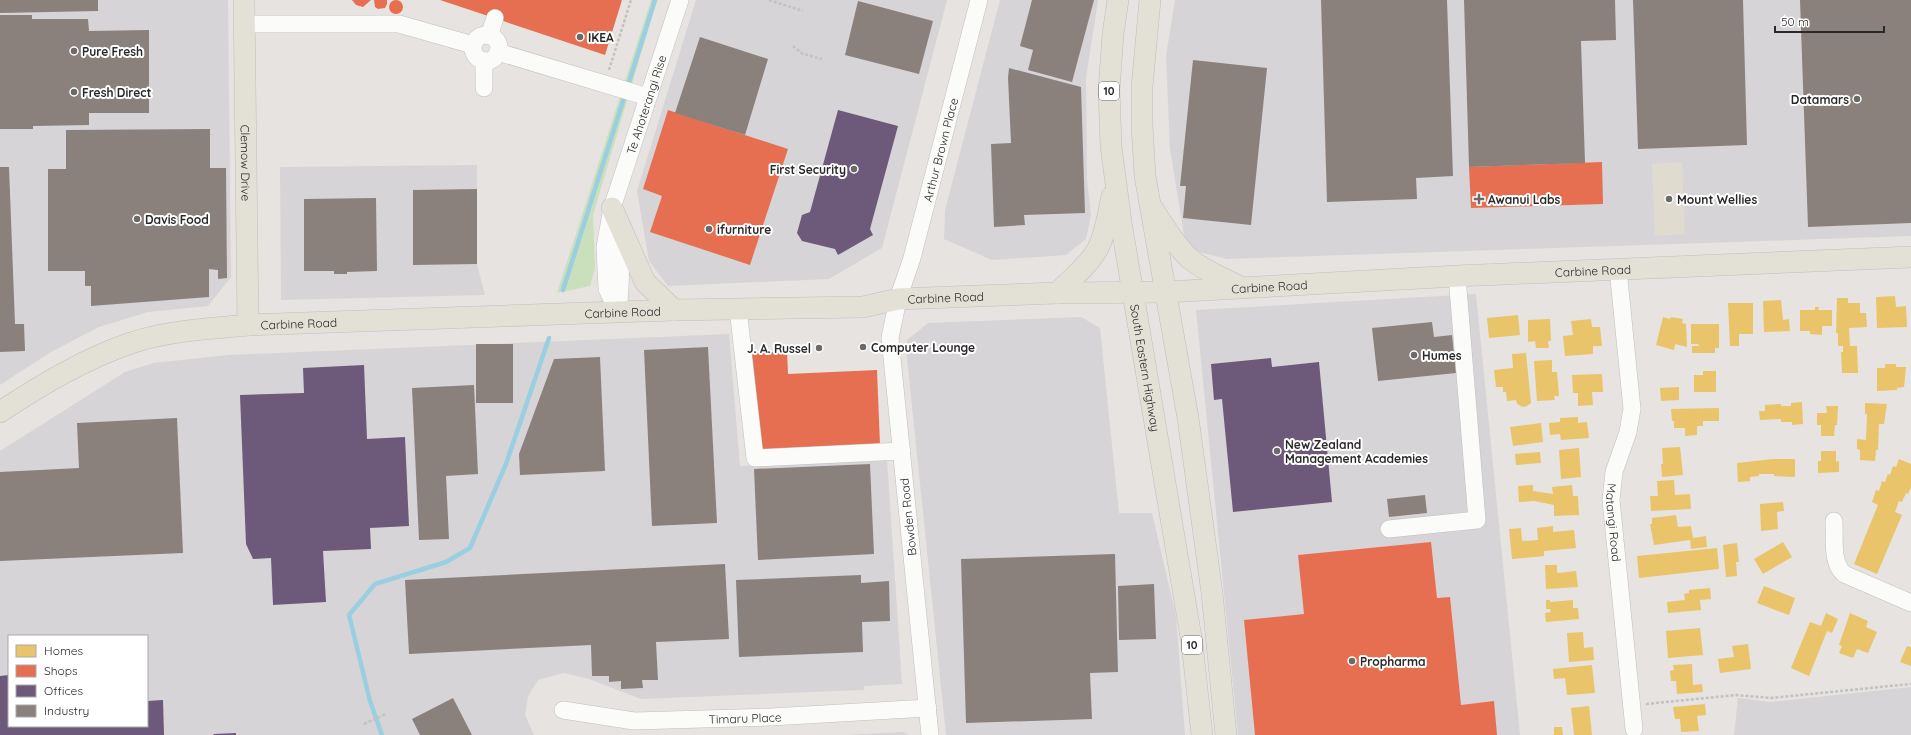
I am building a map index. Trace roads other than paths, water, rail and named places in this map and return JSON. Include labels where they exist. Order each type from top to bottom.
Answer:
[{"type":"main road","name":"Clemow Drive","points":[[244,0],[248,325]]},
{"type":"main road","name":"South Eastern Highway","points":[[1118,0],[1113,34],[1109,90],[1110,146],[1132,292],[1180,563],[1192,643],[1202,735]]},
{"type":"main road","name":"10","points":[[1150,0],[1142,87],[1142,132],[1149,204],[1166,292],[1204,531],[1226,735]]},
{"type":"main road","points":[[1057,293],[1089,261],[1097,250],[1103,235],[1115,183]]},
{"type":"main road","points":[[1149,204],[1177,245],[1189,258],[1201,267],[1243,288]]},
{"type":"main road","points":[[612,208],[645,282],[674,310]]},
{"type":"main road","name":"Carbine Road","points":[[0,412],[48,382],[90,359],[132,342],[193,330],[248,325],[674,310],[863,307],[898,299],[1057,293],[1166,292],[1457,276],[1911,257]]},
{"type":"street","name":"Te Ahoterangi Rise","points":[[618,312],[606,289],[605,246],[612,208],[680,0]]},
{"type":"street","name":"Arthur Brown Place","points":[[898,299],[912,258],[979,0]]},
{"type":"street","points":[[489,36],[495,18]]},
{"type":"street","points":[[244,24],[399,24],[474,45]]},
{"type":"street","points":[[484,88],[491,56],[496,41],[489,36],[481,36],[474,45],[476,57],[491,56],[610,78],[631,92],[648,97]]},
{"type":"street","name":"Matangi Road","points":[[1618,269],[1632,409],[1628,432],[1614,472],[1611,500],[1634,729]]},
{"type":"street","points":[[1389,529],[1477,520],[1457,276]]},
{"type":"street","name":"Bowden Road","points":[[898,299],[890,338],[930,735]]},
{"type":"street","points":[[738,309],[754,458],[902,451]]},
{"type":"street","points":[[1834,521],[1836,559],[1840,571],[1911,603]]},
{"type":"street","name":"Timaru Place","points":[[563,710],[634,721],[771,717],[928,708]]},
{"type":"waterway","points":[[563,290],[655,0]]},
{"type":"waterway","points":[[382,735],[370,701],[349,615],[375,584],[446,562],[470,548],[506,464],[549,338]]},
{"type":"place","name":"IKEA","points":[[580,37]]},
{"type":"place","name":"Pure Fresh","points":[[74,51]]},
{"type":"place","name":"Fresh Direct","points":[[74,92]]},
{"type":"place","name":"Datamars","points":[[1857,99]]},
{"type":"place","name":"First Security","points":[[854,169]]},
{"type":"place","name":"Awanui Labs","points":[[1479,199]]},
{"type":"place","name":"Mount Wellies","points":[[1669,199]]},
{"type":"place","name":"Davis Food","points":[[137,219]]},
{"type":"place","name":"ifurniture","points":[[709,229]]},
{"type":"place","name":"Computer Lounge","points":[[863,347]]},
{"type":"place","name":"J. A. Russel","points":[[819,348]]},
{"type":"place","name":"Humes","points":[[1414,355]]},
{"type":"place","name":"New Zealand Management Academies","points":[[1277,451]]},
{"type":"place","name":"Propharma","points":[[1352,661]]}]
